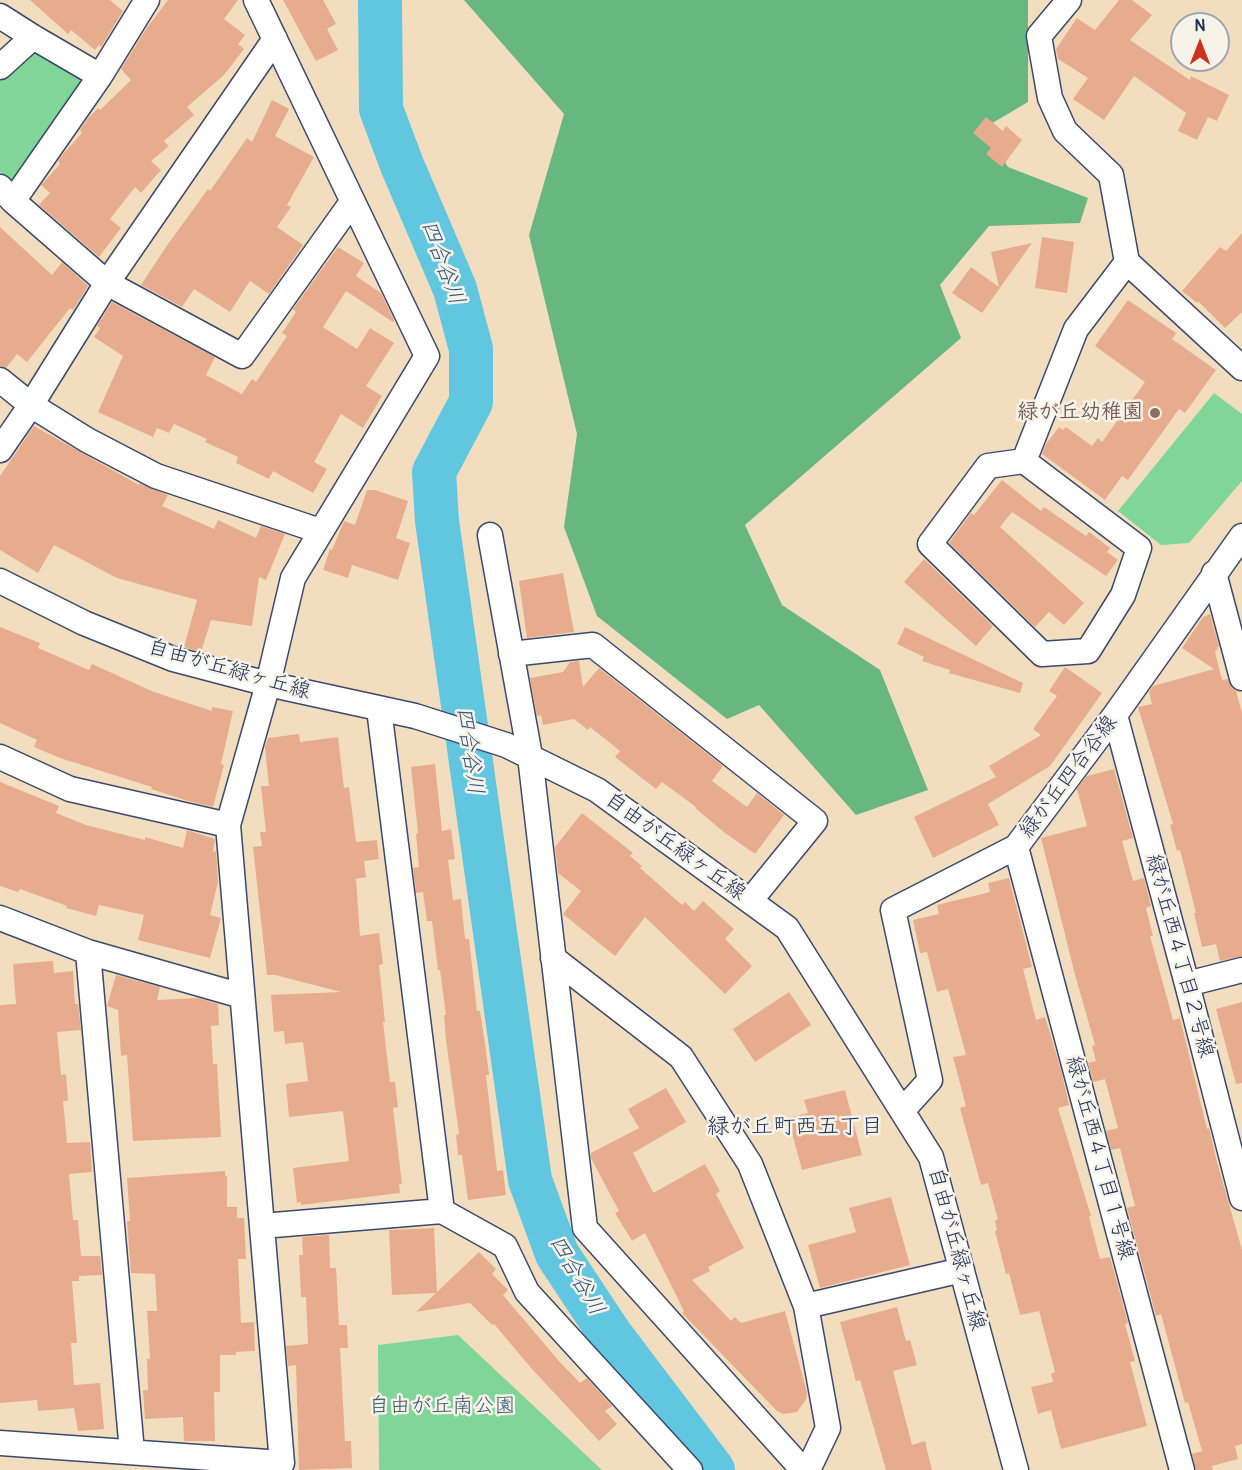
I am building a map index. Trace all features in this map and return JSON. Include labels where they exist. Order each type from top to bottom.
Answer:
[{"type":"street","points":[[147,0],[100,76],[6,194],[107,283],[242,356],[352,202]]},
{"type":"street","points":[[0,1443],[282,1463],[228,825],[268,684],[293,578],[427,356],[256,0]]},
{"type":"street","points":[[1069,0],[1039,36],[1050,98],[1065,131],[1111,175],[1127,262],[1238,357]]},
{"type":"street","points":[[0,16],[33,38],[100,76]]},
{"type":"street","points":[[0,67],[33,38]]},
{"type":"street","points":[[0,450],[31,405],[107,283],[275,39]]},
{"type":"street","points":[[1024,461],[1076,329],[1127,262]]},
{"type":"street","points":[[0,380],[31,405],[87,440],[156,476],[320,531]]},
{"type":"street","points":[[1024,461],[1139,548],[1123,595],[1088,651],[1042,654],[930,544],[988,466],[1024,461]]},
{"type":"street","points":[[490,535],[530,756],[553,958],[585,1228],[806,1470],[828,1428],[806,1306],[750,1164],[681,1057],[553,958]]},
{"type":"street","name":"緑が丘四合谷線","points":[[902,1111],[930,1080],[893,910],[1016,847],[1115,715],[1242,536]]},
{"type":"street","points":[[1214,573],[1242,678]]},
{"type":"street","name":"自由が丘緑ヶ丘線","points":[[0,581],[84,623],[172,659],[268,684],[415,716],[506,745],[597,790],[787,928],[931,1157],[1016,1470]]},
{"type":"street","points":[[511,654],[593,645],[815,821],[750,901]]},
{"type":"street","points":[[379,709],[442,1211]]},
{"type":"street","name":"緑が丘西４丁目２号線","points":[[1115,715],[1242,1198]]},
{"type":"street","points":[[0,757],[70,789],[228,825]]},
{"type":"street","name":"緑が丘西４丁目１号線","points":[[1016,847],[1182,1470]]},
{"type":"street","points":[[0,918],[88,952],[242,996]]},
{"type":"street","points":[[88,952],[132,1452]]},
{"type":"street","points":[[1187,984],[1242,970]]},
{"type":"street","points":[[262,1226],[442,1211],[505,1246],[527,1292],[690,1470]]},
{"type":"street","points":[[806,1306],[962,1270]]},
{"type":"green space","points":[[464,0],[1028,0],[1028,102],[984,128],[1008,167],[1088,198],[1080,223],[989,226],[940,285],[961,338],[745,525],[782,605],[880,670],[928,790],[856,815],[759,705],[727,719],[597,616],[564,527],[577,434],[529,235],[564,114]]},
{"type":"green space","points":[[37,47],[81,74],[82,81],[17,181],[7,181],[0,172],[0,73]]},
{"type":"green space","points":[[1214,393],[1242,414],[1242,481],[1189,543],[1161,545],[1118,511]]},
{"type":"green space","name":"自由が丘南公園","points":[[458,1335],[602,1470],[379,1470],[378,1345]]},
{"type":"building","points":[[30,0],[110,0],[123,11],[101,47],[99,45],[95,50],[71,30],[68,34]]},
{"type":"building","points":[[168,0],[238,0],[224,19],[245,35],[238,44],[244,49],[224,75],[187,107],[194,115],[164,141],[169,146],[151,161],[161,170],[141,193],[135,187],[110,219],[121,228],[99,257],[39,205],[50,193],[41,185],[60,164],[58,161],[82,133],[80,130],[89,117],[98,108],[100,110],[131,80],[121,69],[146,29]]},
{"type":"building","points":[[283,0],[323,0],[336,24],[327,29],[338,50],[316,61]]},
{"type":"building","points":[[1119,0],[1132,0],[1152,15],[1130,40],[1170,67],[1170,72],[1178,72],[1190,80],[1191,76],[1229,95],[1217,121],[1208,117],[1197,140],[1178,131],[1186,113],[1134,76],[1104,120],[1073,99],[1088,78],[1058,59],[1056,49],[1077,18],[1095,30]]},
{"type":"building","points":[[272,100],[289,109],[275,136],[314,157],[287,205],[291,207],[277,227],[303,245],[269,294],[250,281],[230,312],[194,289],[182,307],[141,285],[168,244],[208,189],[210,191],[247,138],[252,142]]},
{"type":"building","points":[[986,117],[1003,131],[1006,126],[1022,140],[1002,167],[986,154],[991,148],[973,133]]},
{"type":"building","points":[[0,227],[52,275],[62,262],[88,286],[73,310],[70,308],[27,362],[17,354],[6,368],[0,366]]},
{"type":"building","points":[[1242,233],[1242,312],[1225,328],[1198,301],[1197,303],[1182,291],[1220,247],[1226,251]]},
{"type":"building","points":[[1042,237],[1074,242],[1067,293],[1035,288]]},
{"type":"building","points":[[1032,243],[982,313],[952,293],[971,267],[999,287],[991,252]]},
{"type":"building","points":[[338,247],[364,263],[356,276],[381,293],[394,320],[393,322],[346,291],[323,327],[357,349],[370,328],[394,343],[366,386],[382,396],[363,428],[341,414],[314,462],[327,469],[313,493],[273,471],[269,479],[236,463],[238,457],[174,424],[169,433],[157,428],[153,437],[98,412],[123,356],[94,337],[100,328],[97,326],[112,302],[215,357],[206,375],[242,394],[252,379],[256,382],[287,336],[282,333],[296,312],[293,309]]},
{"type":"building","points":[[1128,300],[1176,333],[1172,339],[1216,370],[1185,413],[1179,409],[1128,480],[1122,476],[1105,500],[1042,454],[1046,444],[1059,427],[1063,430],[1066,427],[1092,446],[1098,438],[1102,442],[1145,382],[1095,346]]},
{"type":"building","points":[[34,426],[139,485],[139,483],[168,495],[162,506],[214,529],[218,520],[256,538],[261,526],[285,534],[266,580],[259,577],[252,626],[211,620],[201,652],[184,647],[197,600],[117,578],[54,545],[38,573],[0,550],[0,476]]},
{"type":"building","points":[[1002,480],[1041,511],[1044,507],[1086,536],[1089,532],[1110,548],[1107,552],[1118,560],[1106,576],[1012,512],[1000,527],[1084,603],[1064,625],[1049,612],[1035,627],[949,543],[971,513],[974,515]]},
{"type":"building","points":[[367,490],[375,490],[408,501],[396,538],[410,543],[398,580],[352,565],[348,578],[323,570],[330,549],[332,550],[344,521],[355,525]]},
{"type":"building","points":[[924,559],[993,626],[976,646],[904,582]]},
{"type":"building","points":[[563,573],[574,632],[527,638],[519,581]]},
{"type":"building","points":[[1210,614],[1219,646],[1215,652],[1222,680],[1228,679],[1236,691],[1242,713],[1242,956],[1220,961],[1216,944],[1202,947],[1180,850],[1177,851],[1170,825],[1173,824],[1138,707],[1152,704],[1149,692],[1153,686],[1214,669],[1182,648],[1203,617]]},
{"type":"building","points":[[0,627],[40,643],[38,648],[89,670],[92,664],[154,692],[212,711],[212,707],[233,711],[221,764],[224,765],[213,807],[188,801],[151,789],[152,787],[60,758],[34,747],[37,740],[0,723]]},
{"type":"building","points":[[905,627],[1023,683],[1020,693],[949,673],[950,670],[922,661],[924,657],[897,644]]},
{"type":"building","points":[[579,661],[583,687],[599,668],[723,766],[712,781],[747,807],[757,793],[784,815],[755,854],[662,782],[656,789],[615,757],[620,751],[590,727],[588,730],[574,719],[543,725],[541,715],[537,716],[530,678],[563,672],[570,662]]},
{"type":"building","points":[[1065,667],[1102,693],[1050,766],[988,804],[999,825],[933,858],[914,817],[996,777],[989,766],[1041,735],[1033,729],[1057,696],[1049,691]]},
{"type":"building","points":[[299,734],[300,742],[338,737],[344,788],[349,787],[356,842],[377,840],[379,859],[364,861],[366,877],[356,879],[360,936],[379,933],[383,964],[379,965],[385,1022],[383,1022],[390,1082],[395,1082],[398,1107],[393,1108],[402,1184],[399,1184],[400,1193],[301,1205],[301,1202],[297,1203],[293,1168],[349,1161],[343,1111],[289,1117],[286,1084],[308,1081],[303,1042],[285,1044],[284,1031],[274,1032],[271,995],[341,992],[267,975],[253,847],[262,846],[260,832],[266,832],[261,786],[269,786],[265,747],[268,738]]},
{"type":"building","points":[[435,764],[442,831],[451,829],[455,859],[448,860],[453,900],[461,899],[465,939],[469,939],[477,1011],[480,1011],[489,1075],[486,1075],[497,1171],[503,1170],[506,1195],[468,1200],[462,1155],[458,1155],[456,1135],[459,1134],[446,1040],[444,1015],[446,1015],[432,921],[427,921],[423,892],[416,893],[413,868],[419,867],[411,767]]},
{"type":"building","points":[[1114,769],[1133,838],[1122,841],[1133,881],[1144,878],[1151,906],[1146,908],[1153,936],[1150,936],[1173,1020],[1180,1018],[1207,1129],[1209,1128],[1242,1250],[1242,1444],[1235,1446],[1238,1459],[1212,1466],[1213,1470],[1196,1470],[1192,1454],[1202,1451],[1188,1402],[1185,1403],[1161,1314],[1156,1316],[1127,1208],[1135,1206],[1120,1148],[1111,1150],[1106,1131],[1118,1128],[1105,1079],[1093,1082],[1088,1063],[1096,1061],[1092,1046],[1095,1045],[1041,838],[1087,826],[1077,789],[1087,776]]},
{"type":"building","points":[[0,782],[59,806],[56,813],[86,825],[145,840],[145,837],[183,848],[187,830],[215,839],[213,852],[216,851],[218,882],[210,915],[221,918],[210,958],[138,940],[144,915],[99,905],[96,916],[66,908],[67,906],[20,889],[18,892],[0,886]]},
{"type":"building","points":[[582,813],[633,853],[630,856],[642,866],[640,868],[682,905],[685,902],[694,911],[703,901],[734,929],[725,939],[752,966],[725,994],[645,917],[615,956],[563,914],[581,891],[558,873],[555,847]]},
{"type":"building","points":[[1009,878],[1032,967],[1023,969],[1036,1020],[1045,1017],[1069,1105],[1058,1108],[1091,1216],[1089,1217],[1100,1259],[1110,1257],[1128,1323],[1125,1324],[1135,1361],[1130,1362],[1147,1426],[1061,1449],[1051,1410],[1038,1414],[1031,1387],[1053,1382],[1051,1374],[1055,1372],[1039,1311],[1020,1315],[1009,1273],[1006,1274],[995,1231],[997,1230],[995,1220],[998,1220],[988,1183],[981,1185],[960,1108],[966,1106],[953,1057],[966,1055],[948,989],[937,992],[927,952],[920,953],[913,920],[939,914],[937,905],[990,892],[988,883]]},
{"type":"building","points":[[53,961],[54,973],[73,971],[75,1004],[78,1004],[81,1030],[57,1032],[61,1075],[66,1074],[68,1101],[63,1101],[67,1143],[90,1142],[92,1172],[69,1174],[73,1220],[78,1220],[81,1256],[100,1256],[102,1275],[79,1276],[79,1281],[72,1281],[77,1343],[71,1343],[74,1385],[100,1383],[104,1429],[78,1431],[74,1408],[38,1411],[37,1400],[0,1403],[0,1005],[16,1004],[13,964]]},
{"type":"building","points":[[116,975],[160,987],[157,1000],[198,998],[218,1004],[219,1025],[211,1026],[213,1064],[217,1064],[221,1137],[133,1141],[127,1055],[121,1056],[118,1010],[107,1006]]},
{"type":"building","points":[[789,992],[811,1025],[755,1062],[733,1029]]},
{"type":"building","points":[[1242,1002],[1242,1083],[1236,1084],[1216,1009]]},
{"type":"building","points":[[666,1088],[686,1122],[633,1153],[653,1192],[705,1164],[720,1191],[716,1194],[744,1248],[708,1267],[710,1271],[692,1280],[731,1321],[735,1317],[741,1323],[785,1311],[807,1393],[806,1400],[797,1412],[783,1414],[777,1411],[682,1313],[684,1311],[645,1233],[632,1241],[615,1213],[619,1211],[591,1158],[591,1153],[639,1128],[628,1109]]},
{"type":"building","points":[[845,1090],[862,1155],[802,1170],[788,1118],[808,1113],[804,1100]]},
{"type":"building","points":[[225,1171],[227,1207],[237,1207],[237,1218],[244,1218],[246,1259],[238,1259],[241,1323],[254,1322],[255,1351],[236,1352],[236,1355],[220,1355],[220,1392],[214,1392],[215,1441],[184,1441],[183,1417],[145,1419],[143,1390],[148,1390],[147,1359],[150,1359],[147,1311],[157,1311],[155,1274],[131,1273],[127,1221],[130,1221],[127,1178]]},
{"type":"building","points":[[891,1197],[910,1265],[820,1288],[808,1245],[856,1232],[849,1208]]},
{"type":"building","points":[[434,1228],[437,1292],[479,1252],[496,1269],[492,1274],[508,1290],[503,1295],[558,1360],[580,1383],[587,1378],[612,1406],[605,1411],[617,1424],[599,1441],[531,1368],[494,1324],[492,1325],[470,1303],[416,1312],[436,1293],[392,1295],[389,1230]]},
{"type":"building","points":[[329,1235],[330,1268],[336,1268],[339,1325],[347,1325],[348,1348],[340,1348],[345,1441],[351,1441],[352,1468],[299,1470],[296,1365],[288,1366],[286,1346],[308,1344],[306,1297],[301,1297],[299,1255],[303,1255],[302,1237]]},
{"type":"building","points":[[897,1307],[906,1341],[910,1340],[917,1365],[893,1371],[912,1445],[925,1441],[932,1470],[886,1470],[860,1380],[856,1381],[840,1322]]},
{"type":"waterway","name":"四合谷川","points":[[380,0],[381,109],[402,165],[455,289],[471,349],[471,402],[434,472],[437,521],[530,1180],[557,1254],[610,1334],[713,1470]]},
{"type":"place","name":"緑が丘幼稚園","points":[[1155,413]]},
{"type":"district","name":"緑が丘町西五丁目","points":[[795,1127]]}]
